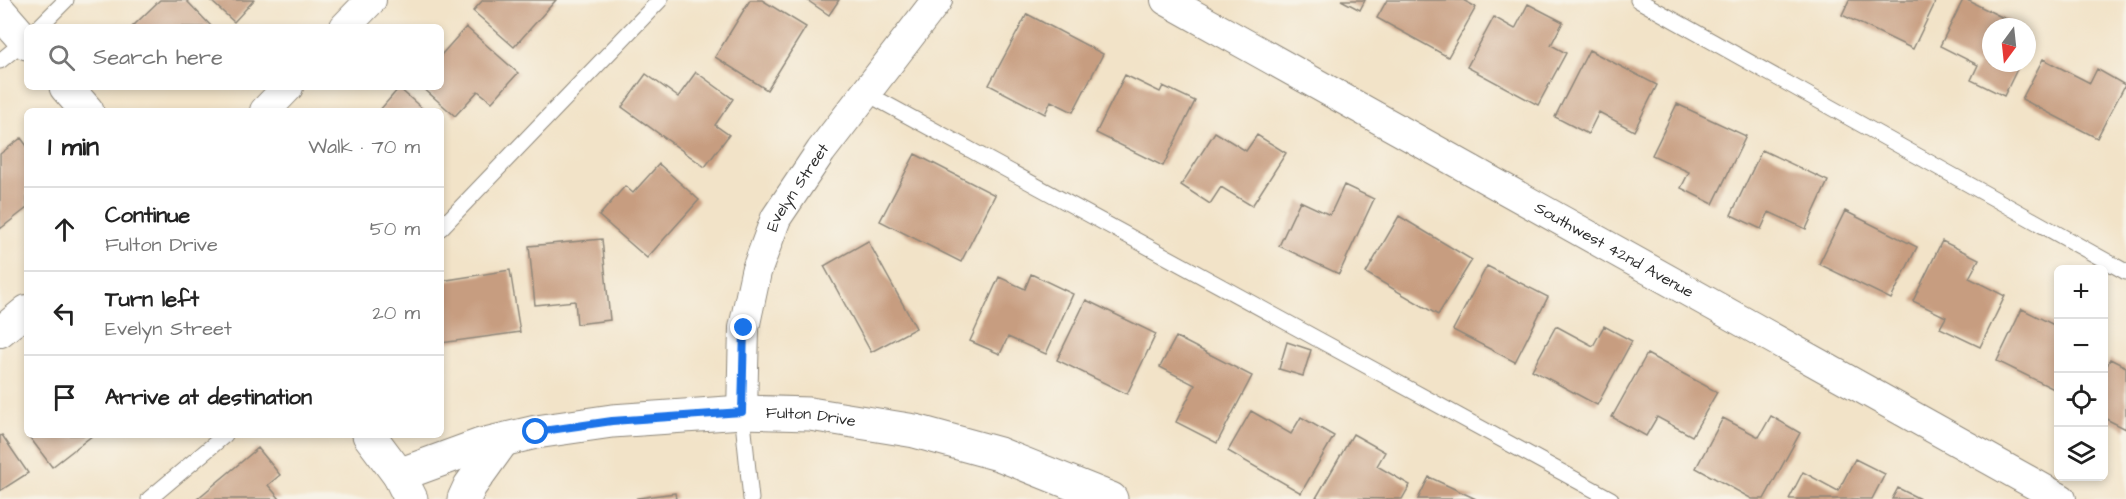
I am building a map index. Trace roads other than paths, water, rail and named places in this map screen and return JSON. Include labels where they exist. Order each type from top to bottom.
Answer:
[{"type":"main road","points":[[0,12],[24,33]]},
{"type":"main road","points":[[69,90],[84,108]]},
{"type":"main road","name":"Fulton Drive","points":[[405,487],[481,445],[536,432],[612,421],[742,412],[810,414],[915,431],[999,454],[1111,499]]},
{"type":"main road","points":[[371,438],[405,487]]},
{"type":"main road","points":[[464,499],[470,486],[503,440]]},
{"type":"street","points":[[348,24],[371,0]]},
{"type":"street","name":"Evelyn Street","points":[[742,412],[744,328],[756,272],[776,218],[821,151],[938,0]]},
{"type":"street","name":"Southwest 42nd Avenue","points":[[1166,0],[2061,499]]},
{"type":"street","points":[[268,108],[285,90]]},
{"type":"street","points":[[0,332],[24,312]]},
{"type":"lane","points":[[42,24],[66,0]]},
{"type":"lane","points":[[444,225],[660,0]]},
{"type":"lane","points":[[1638,0],[2126,272]]},
{"type":"lane","points":[[0,61],[24,41]]},
{"type":"lane","points":[[866,93],[1611,499]]},
{"type":"lane","points":[[742,412],[751,499]]},
{"type":"lane","points":[[149,499],[221,438]]}]
